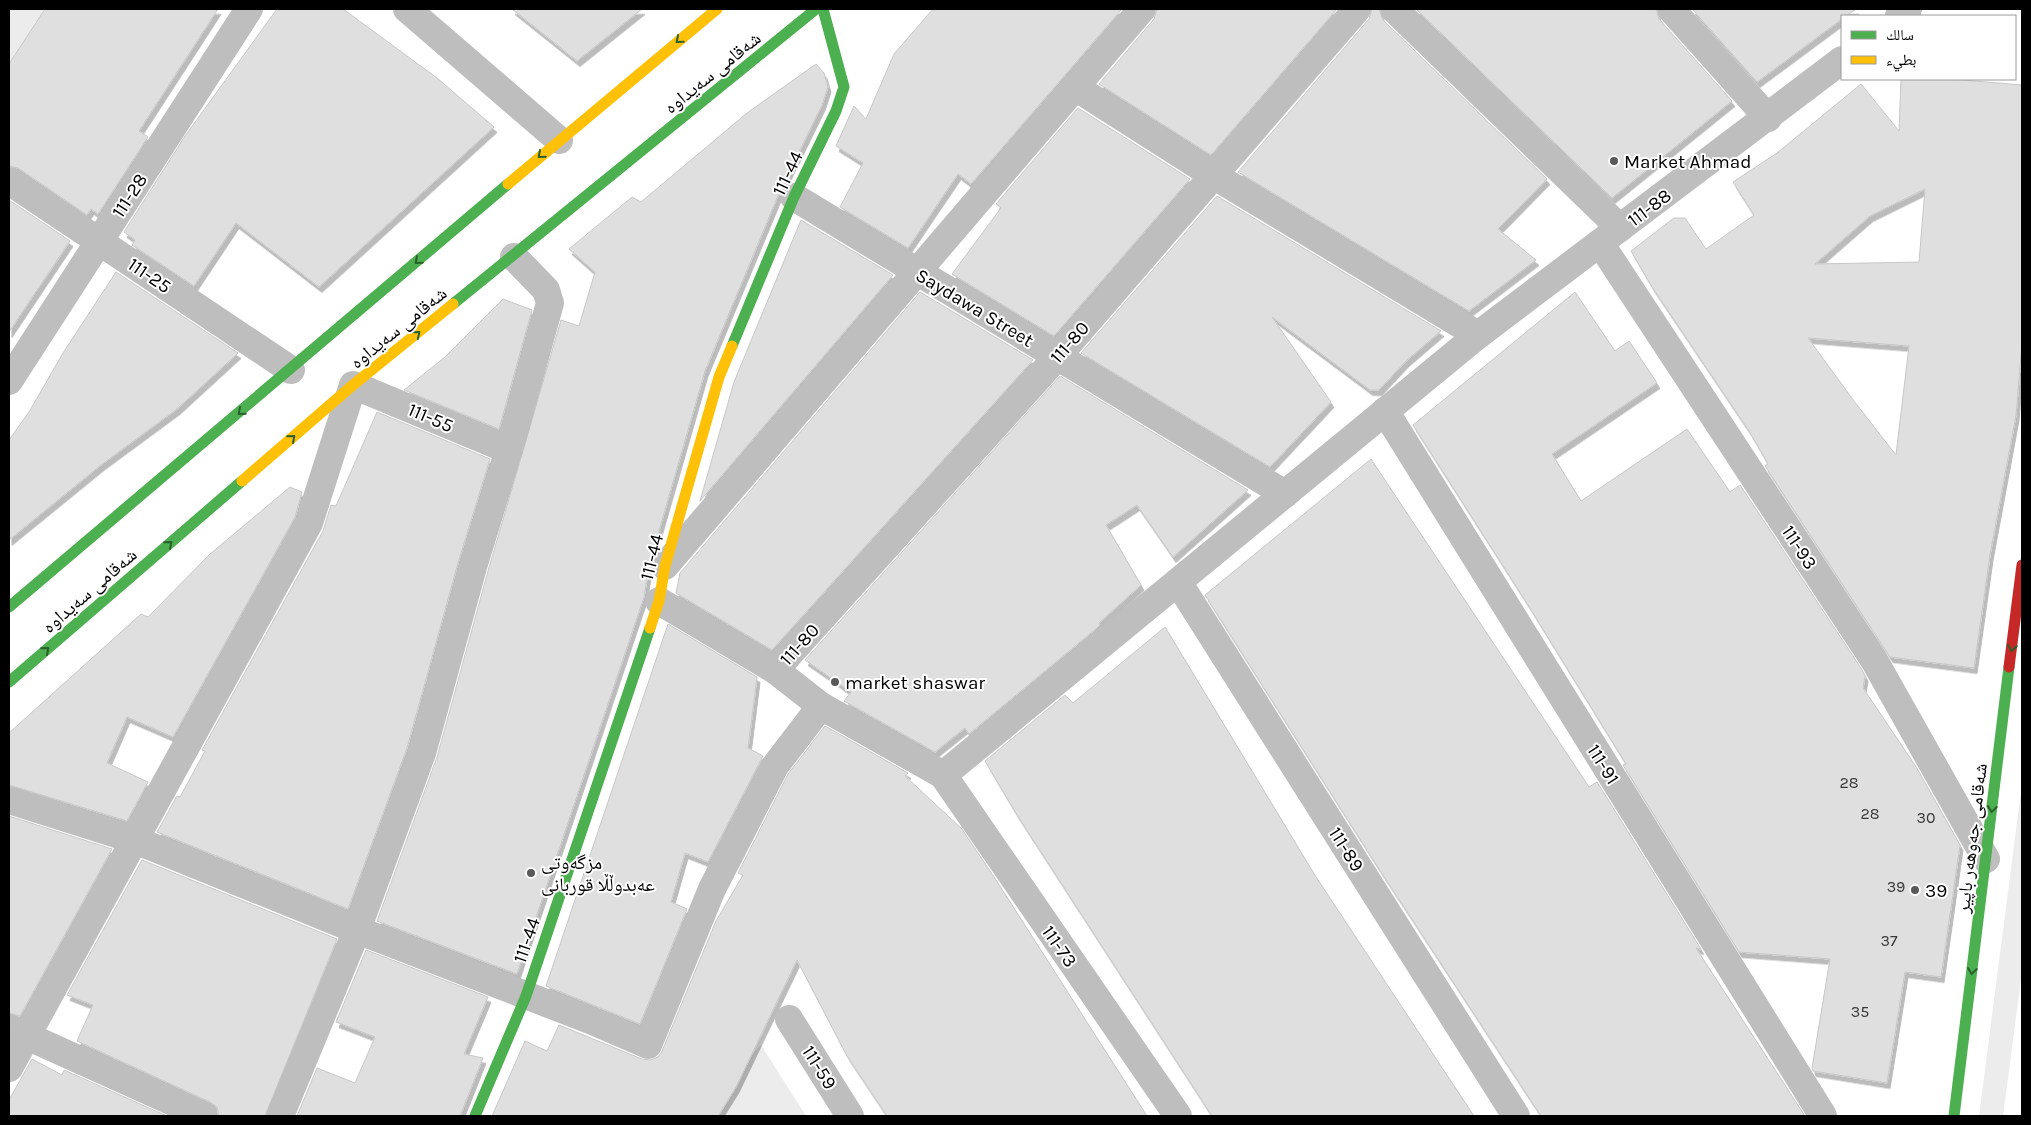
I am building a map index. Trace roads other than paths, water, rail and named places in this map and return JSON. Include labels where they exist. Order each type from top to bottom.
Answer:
[{"type":"street","name":"111-28","points":[[9,382],[249,9]]},
{"type":"street","points":[[407,9],[558,140]]},
{"type":"street","name":"شەقامی سەیداوە","points":[[9,608],[291,370],[558,140],[717,9]]},
{"type":"street","name":"شەقامی سەیداوە","points":[[9,682],[354,385],[514,257],[816,9]]},
{"type":"street","name":"111-44","points":[[475,1116],[526,996],[659,601],[665,566],[719,376],[794,197],[836,111],[844,87],[823,9]]},
{"type":"street","points":[[665,566],[1142,9]]},
{"type":"street","name":"111-80","points":[[775,670],[1056,357],[1357,9]]},
{"type":"street","name":"111-93","points":[[1394,9],[1610,236],[1874,660],[1986,859]]},
{"type":"street","points":[[1671,9],[1768,118]]},
{"type":"street","name":"111-88","points":[[943,775],[1478,335],[1768,118],[1841,61]]},
{"type":"street","points":[[1075,88],[1213,175],[1478,335]]},
{"type":"street","name":"111-25","points":[[9,181],[291,370]]},
{"type":"street","name":"Saydawa Street","points":[[794,197],[1284,494]]},
{"type":"street","points":[[280,1116],[357,930],[422,754],[473,567],[509,450],[550,303],[546,290],[514,257]]},
{"type":"street","points":[[9,1068],[18,1032],[135,840],[309,523],[354,385]]},
{"type":"street","name":"111-55","points":[[354,385],[509,450]]},
{"type":"street","name":"111-91","points":[[1385,411],[1823,1116]]},
{"type":"street","name":"شەقامی جەوهەر باپیر","points":[[1954,1116],[1986,859],[2010,695],[2022,565]]},
{"type":"street","name":"111-89","points":[[1178,582],[1516,1116]]},
{"type":"street","points":[[659,601],[775,670],[821,706],[943,775]]},
{"type":"street","points":[[9,800],[135,840],[357,930],[590,1020],[648,1045],[712,889],[775,766],[821,706]]},
{"type":"street","name":"111-73","points":[[943,775],[1178,1116]]},
{"type":"street","name":"111-59","points":[[789,1019],[850,1116]]},
{"type":"street","points":[[18,1032],[204,1116]]},
{"type":"place","name":"Market Ahmad","points":[[1614,161]]},
{"type":"place","name":"market shaswar","points":[[835,682]]},
{"type":"place","name":"مزگەوتی عەبدوڵڵا قوربانی","points":[[531,873]]},
{"type":"place","name":"39","points":[[1915,890]]}]
